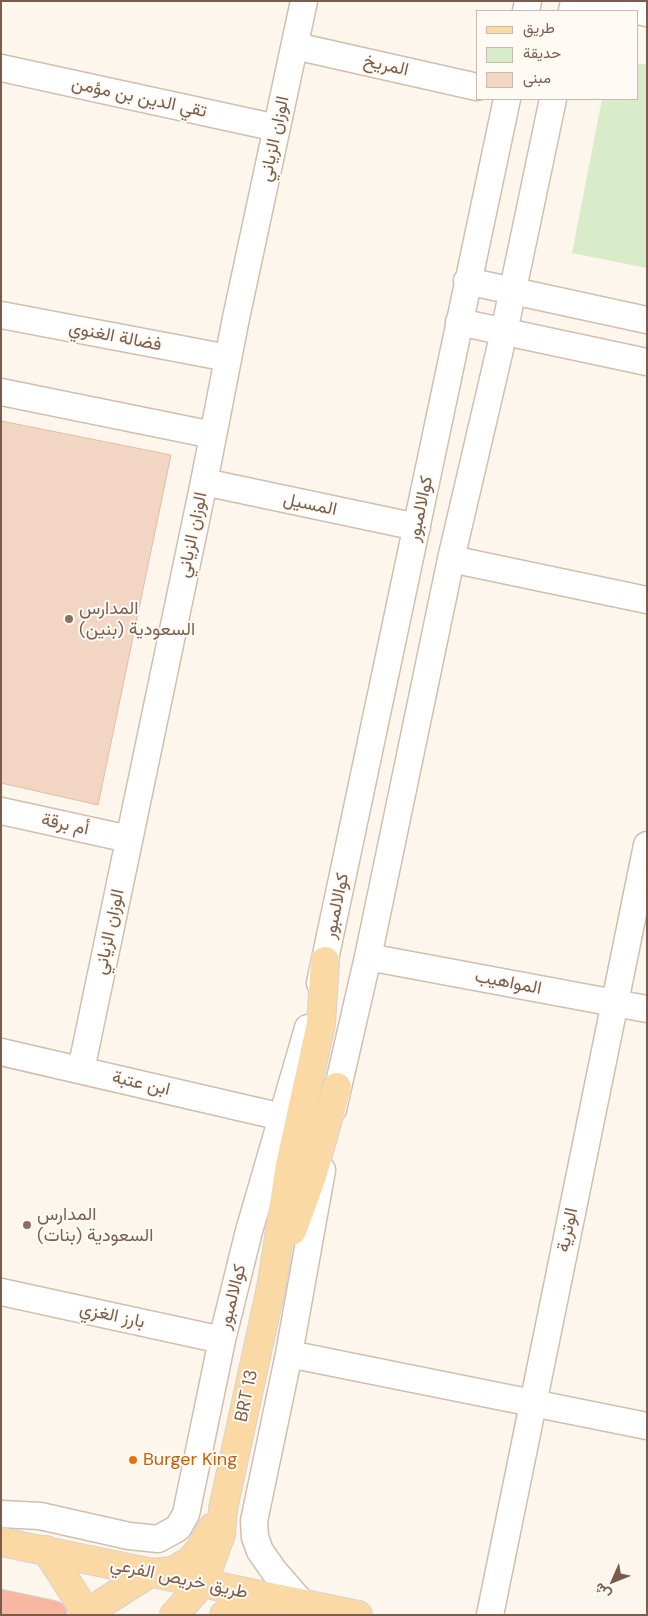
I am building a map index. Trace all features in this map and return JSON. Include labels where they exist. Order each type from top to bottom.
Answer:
[{"type":"highway","points":[[1,1604],[53,1615]]},
{"type":"main road","points":[[272,1283],[290,1166],[321,1024],[325,961]]},
{"type":"main road","points":[[272,1283],[312,1176],[338,1087]]},
{"type":"main road","name":"BRT 13","points":[[187,1600],[208,1570],[221,1534],[223,1509],[272,1283]]},
{"type":"main road","name":"BRT 13","points":[[142,1578],[172,1571],[190,1561],[201,1548],[223,1509]]},
{"type":"main road","name":"طريق خريص الفرعي","points":[[1,1542],[46,1550],[142,1578],[187,1600],[295,1602],[358,1615]]},
{"type":"main road","points":[[46,1550],[88,1615],[142,1578]]},
{"type":"main road","points":[[234,1610],[295,1602]]},
{"type":"street","name":"الوزان الزياني","points":[[81,1070],[304,1]]},
{"type":"street","points":[[595,1],[631,10]]},
{"type":"street","name":"المريخ","points":[[295,46],[476,87]]},
{"type":"street","name":"تقي الدين بن مؤمن","points":[[1,68],[278,128]]},
{"type":"street","name":"كوالالمبور","points":[[1,1514],[40,1516],[129,1536],[158,1538],[178,1528],[186,1514],[222,1340],[249,1231],[304,1043],[325,961],[467,281],[508,100]]},
{"type":"street","points":[[295,1602],[260,1550],[255,1537],[254,1521],[289,1354],[338,1087],[368,957],[451,559],[504,332],[554,100]]},
{"type":"street","points":[[467,281],[647,320]]},
{"type":"street","name":"فضالة الغنوي","points":[[1,315],[228,358]]},
{"type":"street","points":[[459,322],[647,362]]},
{"type":"street","points":[[1,392],[213,435]]},
{"type":"street","name":"المسيل","points":[[204,482],[417,527]]},
{"type":"street","points":[[451,559],[647,600]]},
{"type":"street","name":"أم برقة","points":[[1,811],[129,839]]},
{"type":"street","name":"الوترية","points":[[490,1615],[647,845]]},
{"type":"street","name":"المواهيب","points":[[368,957],[647,1009]]},
{"type":"street","name":"ابن عتبة","points":[[1,1052],[282,1117]]},
{"type":"street","name":"بارز الغزي","points":[[1,1292],[222,1340]]},
{"type":"street","points":[[289,1354],[647,1426]]},
{"type":"green space","points":[[638,63],[647,65],[647,268],[572,253],[602,100],[638,100]]},
{"type":"building","name":"المدارس السعودية (بنين)","points":[[1,421],[171,455],[98,805],[1,783]]},
{"type":"place","name":"المدارس السعودية (بنين)","points":[[69,619]]},
{"type":"place","name":"المدارس السعودية (بنات)","points":[[27,1225]]},
{"type":"place","name":"Burger King","points":[[133,1460]]}]
